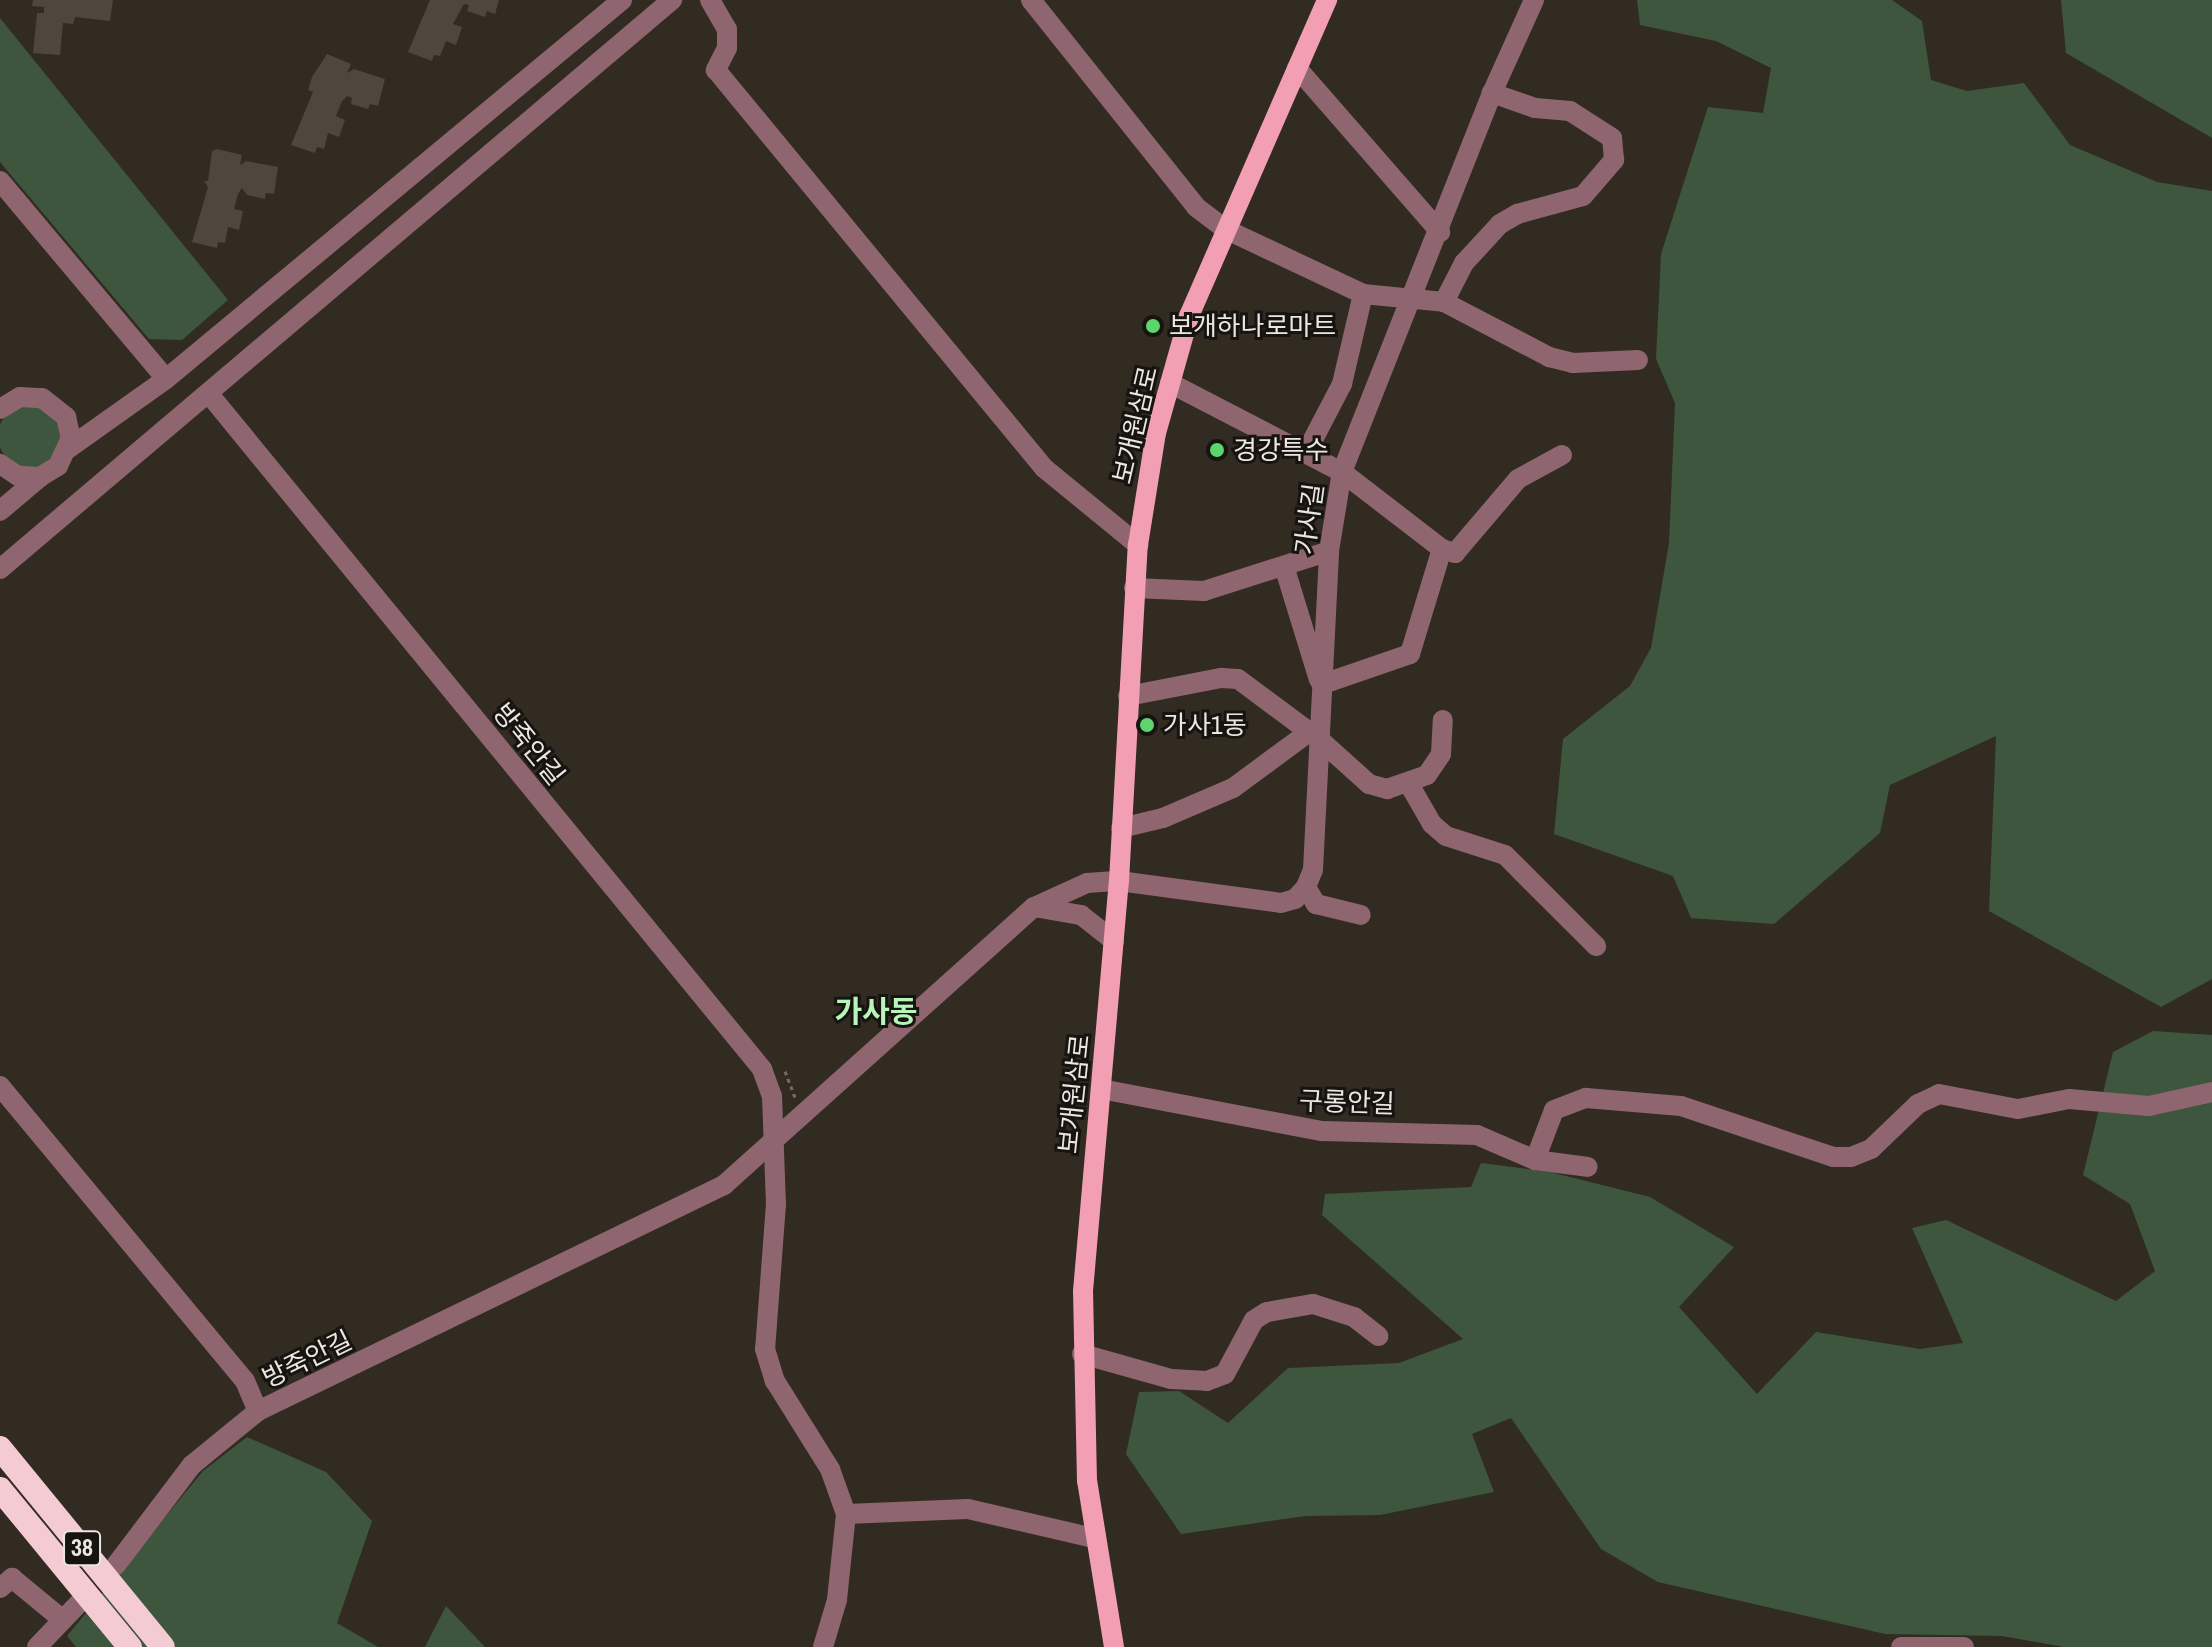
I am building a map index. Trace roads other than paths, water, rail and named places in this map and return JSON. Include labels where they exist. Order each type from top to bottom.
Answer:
[{"type":"highway","name":"38","points":[[0,1448],[163,1647]]},
{"type":"highway","name":"38","points":[[0,1489],[130,1647]]},
{"type":"main road","name":"보개원삼로","points":[[1114,1647],[1094,1538],[1082,1354],[1088,1210],[1119,881],[1138,545],[1156,433],[1189,316],[1327,0]]},
{"type":"street","points":[[0,511],[58,466],[69,448],[166,379],[622,0]]},
{"type":"street","points":[[0,569],[578,84],[672,0]]},
{"type":"street","name":"보개원삼로","points":[[710,0],[727,29],[727,48],[716,70],[1044,468],[1138,545]]},
{"type":"street","points":[[1031,0],[1196,207],[1225,229],[1363,294],[1414,296],[1444,302],[1549,357],[1573,363],[1638,360]]},
{"type":"street","name":"가사길","points":[[1306,887],[1313,870],[1315,736],[1323,688],[1329,551],[1342,472],[1440,232],[1492,93],[1534,0]]},
{"type":"street","points":[[1297,68],[1440,232]]},
{"type":"street","points":[[1444,302],[1464,263],[1500,224],[1517,214],[1583,196],[1614,160],[1612,138],[1570,111],[1535,108],[1492,93]]},
{"type":"street","points":[[0,181],[166,379]]},
{"type":"street","points":[[1307,451],[1342,384],[1363,294]]},
{"type":"street","points":[[1170,383],[1307,451],[1342,472],[1442,549],[1455,553],[1468,544],[1486,512],[1518,479],[1562,455]]},
{"type":"street","name":"방죽안길","points":[[209,394],[762,1069],[772,1096],[775,1142]]},
{"type":"street","points":[[1,407],[31,396],[51,402],[66,417],[69,448]]},
{"type":"street","points":[[0,464],[18,476],[40,477]]},
{"type":"street","points":[[1284,566],[1323,688],[1410,654],[1442,549]]},
{"type":"street","points":[[1134,588],[1204,591],[1329,551]]},
{"type":"street","points":[[1128,696],[1221,678],[1238,679],[1315,736],[1369,784],[1387,789],[1409,784],[1427,775],[1441,754],[1443,720]]},
{"type":"street","points":[[1121,828],[1163,818],[1233,788],[1315,736]]},
{"type":"street","points":[[1409,784],[1432,824],[1446,836],[1505,855],[1596,946]]},
{"type":"street","points":[[1119,881],[1281,903],[1295,899],[1306,887],[1316,904],[1361,915]]},
{"type":"street","name":"방죽안길","points":[[116,1565],[192,1465],[258,1411],[702,1199],[775,1142],[1034,907],[1087,883],[1119,881]]},
{"type":"street","points":[[1034,907],[1081,915],[1114,941]]},
{"type":"street","points":[[0,1086],[245,1381],[258,1411]]},
{"type":"street","name":"구롱안길","points":[[1101,1089],[1322,1131],[1477,1135],[1535,1160],[1588,1167]]},
{"type":"street","points":[[1535,1160],[1554,1110],[1586,1098],[1681,1106],[1833,1157],[1851,1157],[1871,1149],[1918,1104],[1939,1094],[2018,1109],[2069,1099],[2149,1106],[2212,1092]]},
{"type":"street","points":[[775,1142],[776,1204],[765,1349],[775,1381],[830,1469],[846,1514],[837,1600],[823,1647]]},
{"type":"street","points":[[1082,1354],[1171,1379],[1207,1381],[1225,1374],[1254,1320],[1267,1312],[1313,1304],[1354,1317],[1378,1336]]},
{"type":"street","points":[[846,1514],[968,1509],[1094,1538]]},
{"type":"street","points":[[0,1588],[12,1578],[63,1620]]},
{"type":"street","points":[[37,1647],[79,1603]]},
{"type":"street","points":[[1901,1647],[1964,1647]]},
{"type":"place","name":"보개하나로마트","points":[[1153,326]]},
{"type":"place","name":"경강특수","points":[[1217,450]]},
{"type":"place","name":"가사1동","points":[[1147,725]]},
{"type":"district","name":"가사동","points":[[876,1011]]}]
